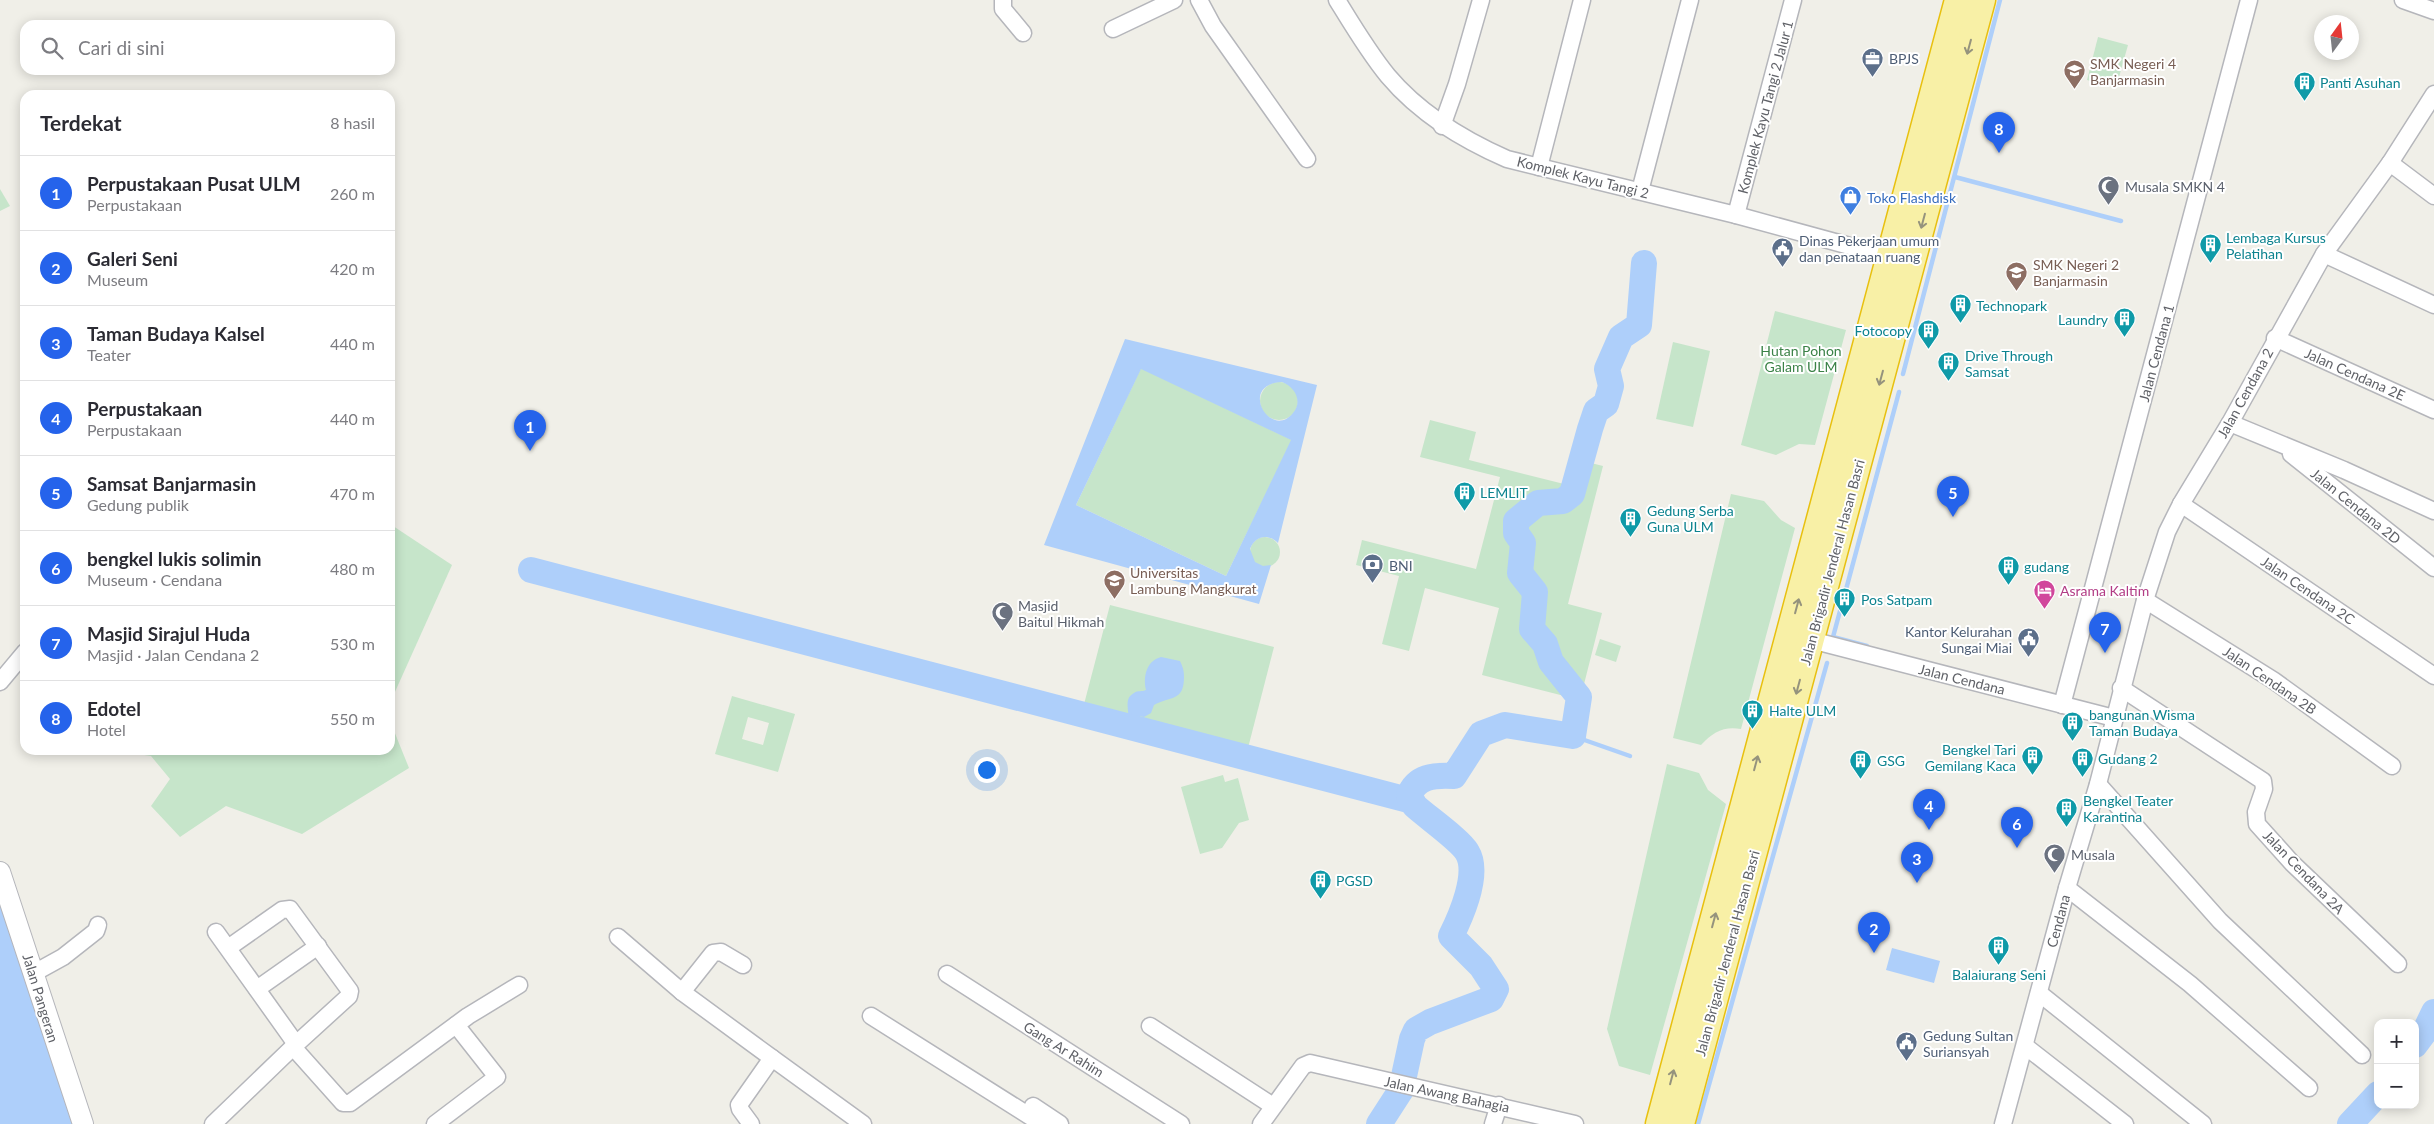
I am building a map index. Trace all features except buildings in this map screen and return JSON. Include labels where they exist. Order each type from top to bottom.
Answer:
[{"type":"highway","name":"Jalan Brigadir Jenderal Hasan Basri","points":[[1659,1124],[1958,0]]},
{"type":"highway","name":"Jalan Brigadir Jenderal Hasan Basri","points":[[1681,1124],[1982,0]]},
{"type":"street","points":[[1003,0],[1003,8],[1023,33]]},
{"type":"street","points":[[1113,29],[1174,0]]},
{"type":"street","points":[[1199,0],[1213,26],[1307,159]]},
{"type":"street","name":"Komplek Kayu Tangi 2","points":[[1337,0],[1389,77],[1442,126],[1473,144],[1507,159],[1736,215],[1890,257]]},
{"type":"street","points":[[1539,167],[1582,0]]},
{"type":"street","points":[[1640,191],[1690,0]]},
{"type":"street","name":"Komplek Kayu Tangi 2 Jalur 1","points":[[1736,215],[1793,0]]},
{"type":"street","name":"Jalan Cendana 1","points":[[2062,705],[2247,0]]},
{"type":"street","points":[[2403,0],[2434,10]]},
{"type":"street","points":[[1442,126],[1457,84],[1479,1]]},
{"type":"street","name":"Jalan Cendana 2","points":[[2114,718],[2120,688],[2160,550],[2181,504],[2230,423],[2275,338],[2324,254],[2390,163],[2434,94]]},
{"type":"street","points":[[2390,163],[2434,196]]},
{"type":"street","points":[[2324,254],[2434,305]]},
{"type":"street","name":"Jalan Cendana 2E","points":[[2275,338],[2434,410]]},
{"type":"street","name":"Jalan Cendana 2D","points":[[2230,423],[2434,511]]},
{"type":"street","name":"Jalan Cendana 2D","points":[[2278,443],[2434,568]]},
{"type":"street","name":"Jalan Cendana 2C","points":[[2181,504],[2434,676]]},
{"type":"street","name":"Jalan Cendana 2B","points":[[2145,600],[2274,680],[2392,766]]},
{"type":"street","name":"Jalan Cendana","points":[[1810,640],[2114,718]]},
{"type":"street","points":[[0,682],[20,658]]},
{"type":"street","name":"Jalan Cendana 2A","points":[[2120,688],[2263,781],[2264,789],[2256,812],[2257,824],[2299,869],[2398,964]]},
{"type":"street","name":"Cendana","points":[[2004,1124],[2067,888],[2098,784],[2114,718]]},
{"type":"street","points":[[2098,784],[2220,921],[2362,1055]]},
{"type":"street","name":"Jalan Pangeran","points":[[0,872],[82,1124]]},
{"type":"street","points":[[2067,888],[2190,984],[2309,1088]]},
{"type":"street","points":[[214,1124],[350,994],[318,946],[290,909],[286,908],[228,948]]},
{"type":"street","points":[[34,973],[63,957],[96,931],[98,925]]},
{"type":"street","points":[[216,932],[257,989],[294,1046],[343,1103],[347,1104],[456,1025],[519,986]]},
{"type":"street","points":[[618,937],[682,992],[863,1124]]},
{"type":"street","points":[[257,989],[318,946]]},
{"type":"street","points":[[682,992],[713,953],[721,952],[743,965]]},
{"type":"street","name":"Gang Ar Rahim","points":[[947,974],[1181,1124]]},
{"type":"street","points":[[2039,993],[2203,1124]]},
{"type":"street","points":[[871,1016],[1042,1124]]},
{"type":"street","points":[[435,1124],[497,1077],[456,1025]]},
{"type":"street","points":[[1150,1026],[1274,1106],[1261,1124]]},
{"type":"street","points":[[2025,1046],[2124,1124]]},
{"type":"street","points":[[956,1056],[1060,1124]]},
{"type":"street","points":[[751,1124],[739,1105],[772,1058]]},
{"type":"street","name":"Jalan Awang Bahagia","points":[[1274,1106],[1304,1066],[1310,1063],[1575,1124]]},
{"type":"street","points":[[1493,1124],[1499,1105]]},
{"type":"green space","points":[[2098,37],[2128,45],[2116,88],[2087,80]]},
{"type":"green space","points":[[0,189],[10,206],[0,211]]},
{"type":"green space","name":"Hutan Pohon Galam ULM","points":[[1775,311],[1846,330],[1815,445],[1799,444],[1776,455],[1741,445]]},
{"type":"green space","points":[[1673,342],[1710,351],[1693,427],[1656,419]]},
{"type":"green space","points":[[1141,368],[1292,440],[1226,576],[1076,505]]},
{"type":"green space","points":[[1279,382],[1292,388],[1298,401],[1292,414],[1279,420],[1266,414],[1260,401],[1266,388]]},
{"type":"green space","points":[[1430,420],[1476,432],[1469,460],[1564,484],[1571,458],[1603,466],[1568,604],[1602,613],[1580,700],[1482,675],[1499,608],[1425,588],[1409,651],[1382,644],[1399,576],[1356,565],[1362,540],[1476,569],[1500,477],[1420,457]]},
{"type":"green space","points":[[1731,494],[1764,501],[1781,520],[1795,528],[1741,729],[1729,728],[1719,731],[1701,745],[1673,738]]},
{"type":"green space","points":[[395,527],[452,565],[395,692]]},
{"type":"green space","points":[[1265,537],[1271,538],[1279,546],[1279,558],[1271,566],[1265,567],[1259,566],[1251,558],[1250,552],[1251,546],[1259,538]]},
{"type":"green space","points":[[1110,605],[1274,647],[1248,748],[1083,708]]},
{"type":"green space","points":[[1600,639],[1621,646],[1616,662],[1595,655]]},
{"type":"green space","points":[[732,696],[795,714],[778,772],[715,754]],"holes":[[[748,717],[769,723],[763,745],[742,739]]]},
{"type":"green space","points":[[395,733],[409,768],[302,834],[226,806],[180,837],[151,806],[170,779],[151,756],[144,755],[395,755]]},
{"type":"green space","points":[[1667,764],[1699,773],[1708,790],[1726,804],[1650,1075],[1619,1066],[1607,1029]]},
{"type":"green space","points":[[1223,775],[1225,782],[1238,778],[1249,820],[1239,823],[1222,848],[1200,854],[1181,787]]},
{"type":"water","points":[[1125,339],[1317,385],[1278,543],[1270,538],[1262,537],[1255,541],[1250,549],[1255,562],[1263,566],[1271,565],[1259,604],[1044,545]],"holes":[[[1141,369],[1291,440],[1226,576],[1076,505]],[[1282,382],[1294,391],[1297,404],[1293,413],[1284,420],[1276,420],[1268,416],[1262,409],[1260,400],[1262,392],[1269,385]]]},
{"type":"water","points":[[1161,657],[1180,661],[1184,675],[1182,691],[1175,697],[1154,705],[1151,713],[1144,717],[1139,716],[1135,722],[1128,720],[1129,698],[1136,692],[1146,690],[1145,675],[1147,670],[1152,662]]},
{"type":"water","points":[[0,900],[77,1124],[0,1124]]},
{"type":"water","points":[[1892,948],[1940,961],[1934,983],[1886,970]]},
{"type":"waterway","points":[[1903,374],[2000,0]]},
{"type":"waterway","points":[[1955,177],[2121,221]]},
{"type":"waterway","points":[[1379,1124],[1401,1090],[1412,1039],[1416,1030],[1430,1022],[1491,999],[1496,989],[1481,966],[1451,936],[1468,894],[1471,871],[1467,852],[1451,835],[1415,806],[1409,796],[1416,784],[1427,778],[1454,776],[1481,734],[1505,725],[1573,736],[1579,697],[1551,662],[1545,644],[1532,629],[1535,592],[1520,573],[1523,543],[1516,533],[1516,521],[1538,503],[1563,501],[1572,494],[1596,411],[1606,404],[1611,386],[1607,369],[1621,337],[1639,325],[1644,263]]},
{"type":"waterway","points":[[1844,597],[1899,392]]},
{"type":"waterway","points":[[531,570],[1412,801]]},
{"type":"waterway","points":[[1840,611],[1833,637],[1867,646]]},
{"type":"waterway","points":[[1698,1124],[1827,663]]},
{"type":"waterway","points":[[1573,736],[1630,756]]},
{"type":"waterway","points":[[2419,1040],[2434,1012]]},
{"type":"waterway","points":[[2350,1124],[2374,1098]]},
{"type":"place","name":"BPJS","points":[[1873,77]]},
{"type":"place","name":"SMK Negeri 4 Banjarmasin","points":[[2074,90]]},
{"type":"place","name":"Panti Asuhan","points":[[2304,101]]},
{"type":"place","name":"Edotel","points":[[1999,153]]},
{"type":"place","name":"Musala SMKN 4","points":[[2109,205]]},
{"type":"place","name":"Toko Flashdisk","points":[[1851,216]]},
{"type":"place","name":"Lembaga Kursus Pelatihan","points":[[2210,264]]},
{"type":"place","name":"Dinas Pekerjaan umum dan penataan ruang","points":[[1783,267]]},
{"type":"place","name":"SMK Negeri 2 Banjarmasin","points":[[2017,291]]},
{"type":"place","name":"Technopark","points":[[1960,324]]},
{"type":"place","name":"Laundry","points":[[2124,338]]},
{"type":"place","name":"Fotocopy","points":[[1928,349]]},
{"type":"place","name":"Drive Through Samsat","points":[[1949,382]]},
{"type":"place","name":"Perpustakaan Pusat ULM","points":[[530,451]]},
{"type":"place","name":"LEMLIT","points":[[1464,511]]},
{"type":"place","name":"Samsat Banjarmasin","points":[[1953,517]]},
{"type":"place","name":"Gedung Serba Guna ULM","points":[[1631,537]]},
{"type":"place","name":"BNI","points":[[1373,584]]},
{"type":"place","name":"gudang","points":[[2008,585]]},
{"type":"place","name":"Universitas Lambung Mangkurat","points":[[1114,599]]},
{"type":"place","name":"Asrama Kaltim","points":[[2044,609]]},
{"type":"place","name":"Pos Satpam","points":[[1845,618]]},
{"type":"place","name":"Masjid Baitul Hikmah","points":[[1002,632]]},
{"type":"place","name":"Masjid Sirajul Huda","points":[[2105,653]]},
{"type":"place","name":"Kantor Kelurahan Sungai Miai","points":[[2028,658]]},
{"type":"place","name":"Halte ULM","points":[[1753,729]]},
{"type":"place","name":"bangunan Wisma Taman Budaya","points":[[2073,741]]},
{"type":"place","name":"Bengkel Tari Gemilang Kaca","points":[[2032,776]]},
{"type":"place","name":"Gudang 2","points":[[2082,777]]},
{"type":"place","name":"GSG","points":[[1861,779]]},
{"type":"place","name":"Bengkel Teater Karantina","points":[[2067,827]]},
{"type":"place","name":"Perpustakaan","points":[[1929,830]]},
{"type":"place","name":"bengkel lukis solimin","points":[[2017,848]]},
{"type":"place","name":"Musala","points":[[2055,873]]},
{"type":"place","name":"Taman Budaya Kalsel","points":[[1917,883]]},
{"type":"place","name":"PGSD","points":[[1320,899]]},
{"type":"place","name":"Galeri Seni","points":[[1874,953]]},
{"type":"place","name":"Balaiurang Seni","points":[[1999,965]]},
{"type":"place","name":"Gedung Sultan Suriansyah","points":[[1907,1062]]}]
